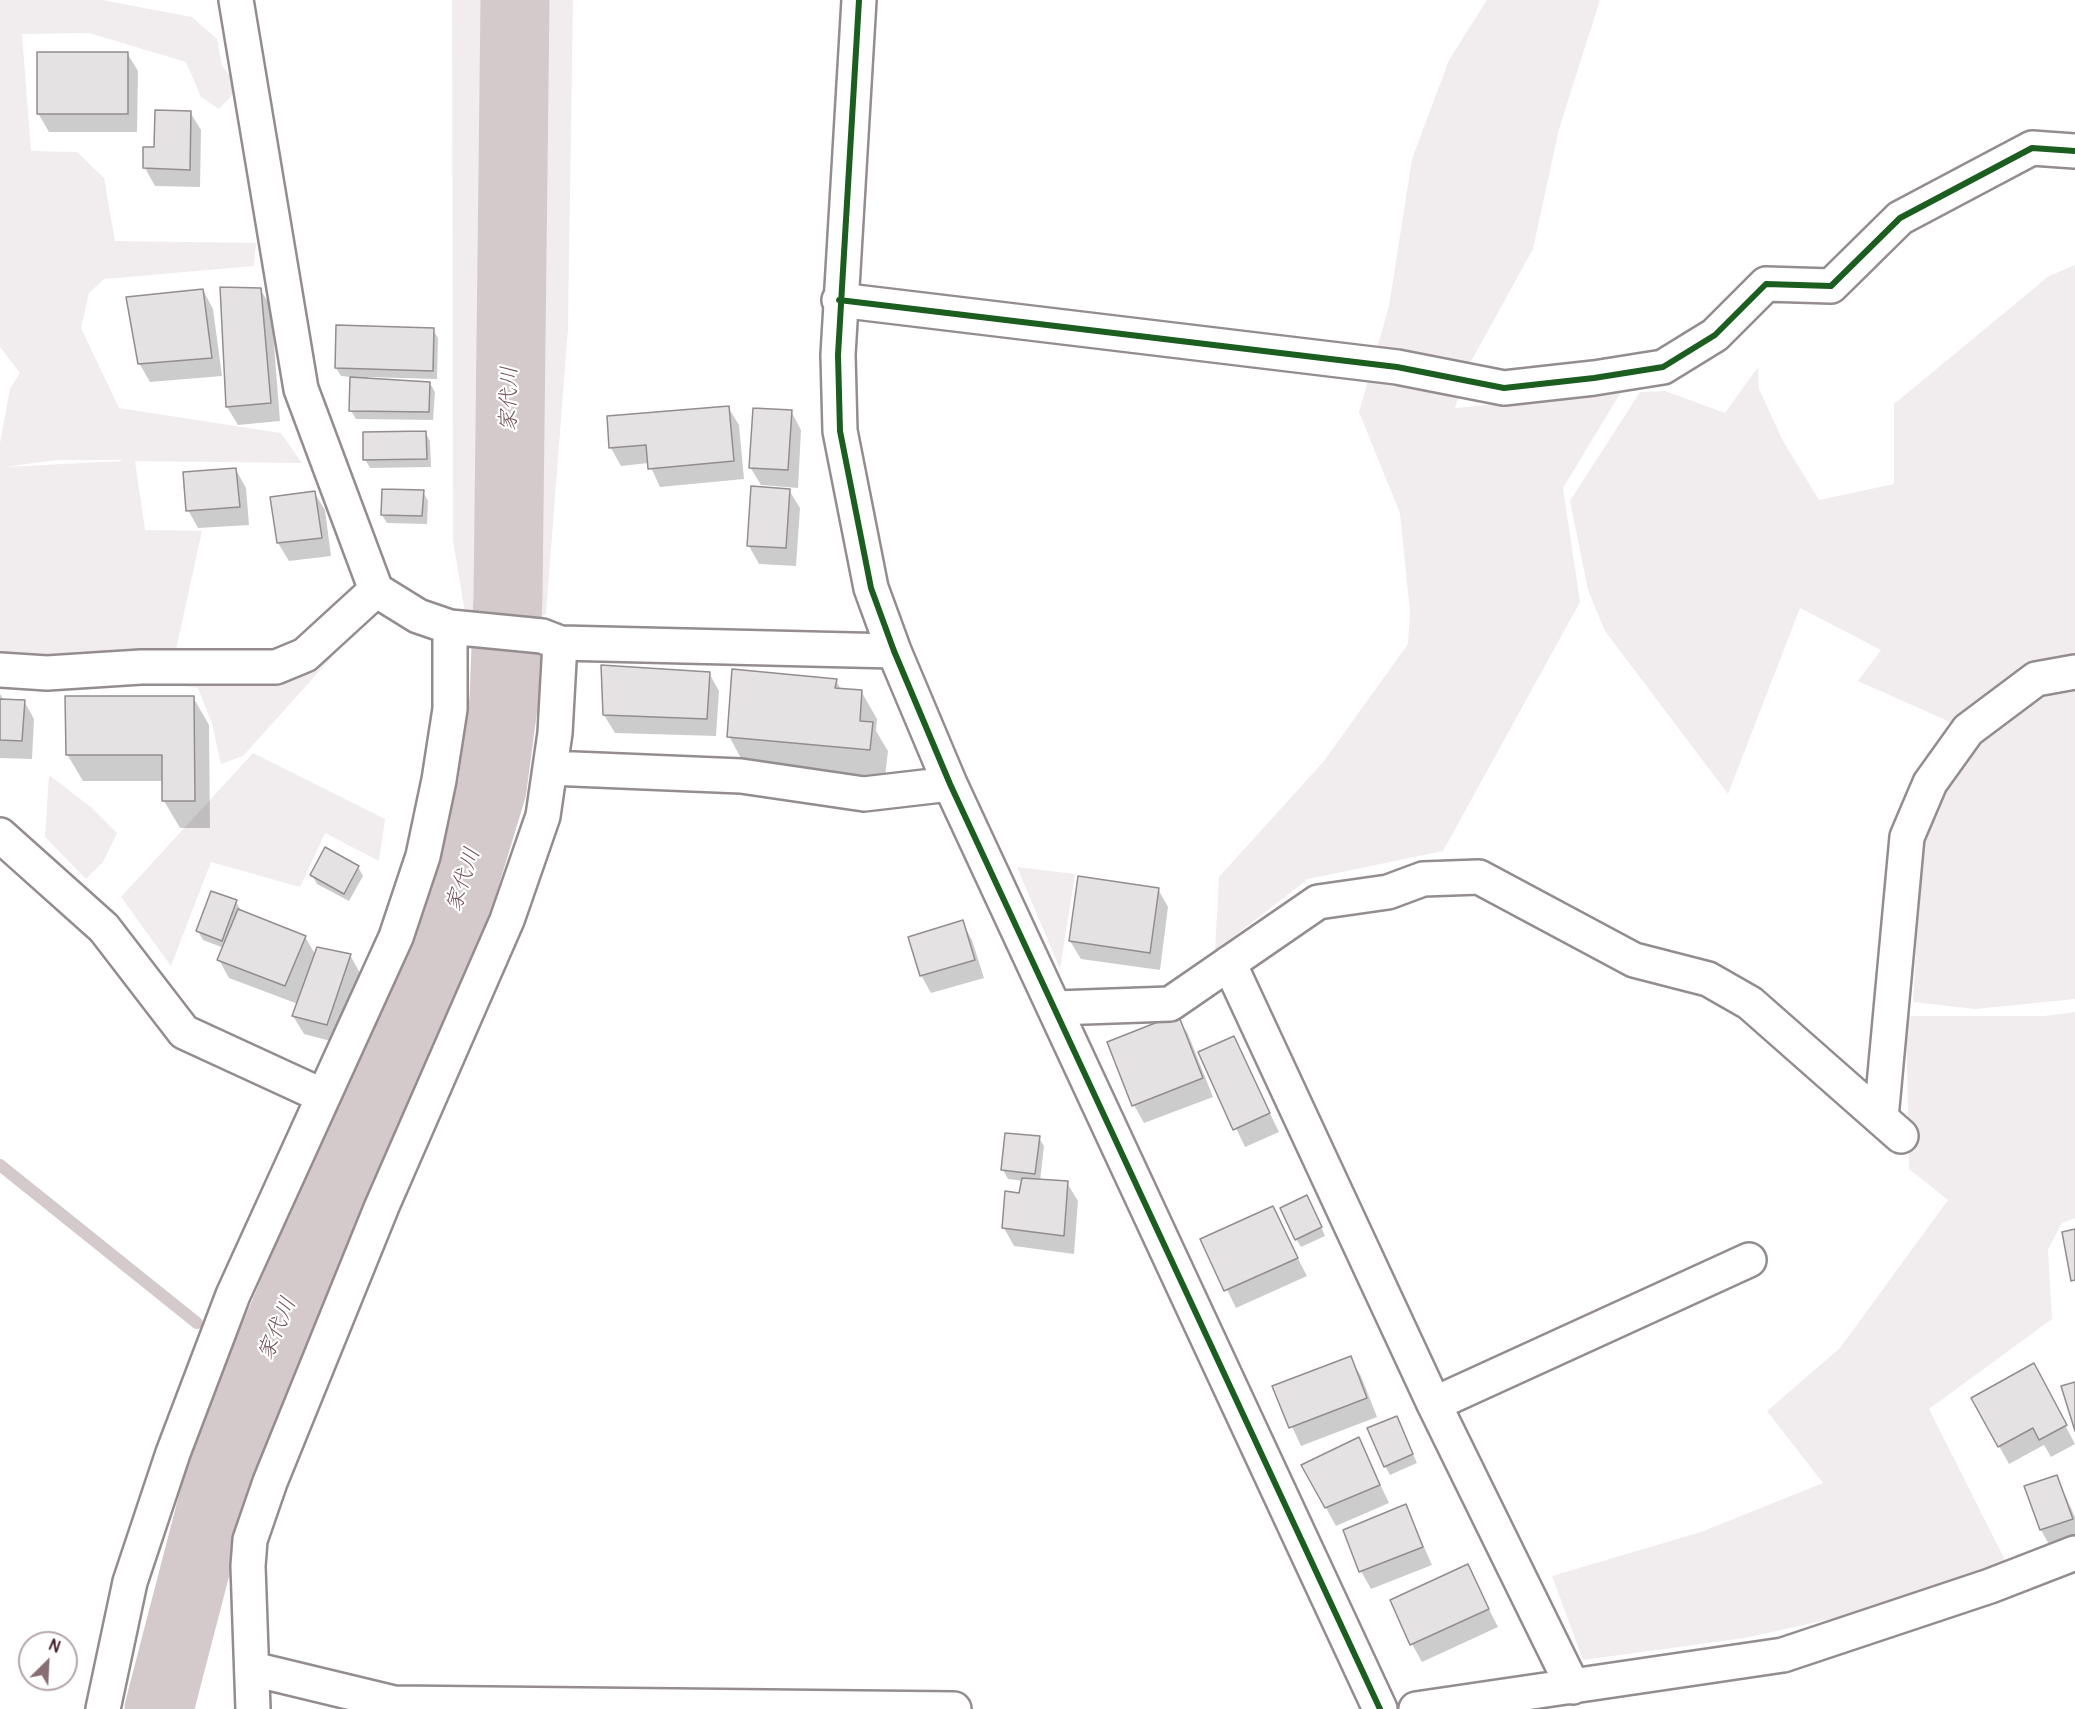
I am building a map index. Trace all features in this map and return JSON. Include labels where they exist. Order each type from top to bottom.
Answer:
[{"type":"street","points":[[236,0],[300,389],[376,590],[418,616],[465,630],[551,640],[894,651]]},
{"type":"street","points":[[859,0],[839,300],[840,431],[872,588],[894,651],[950,784],[1380,1709]]},
{"type":"street","points":[[839,300],[1397,367],[1504,388],[1594,378],[1663,368],[1714,334],[1766,284],[1831,286],[1900,218],[2032,148],[2075,151]]},
{"type":"street","points":[[0,670],[47,673],[141,667],[276,667],[305,655],[376,590]]},
{"type":"street","points":[[102,1709],[130,1582],[173,1454],[233,1295],[396,937],[423,856],[439,780],[465,630]]},
{"type":"street","points":[[253,1709],[248,1566],[250,1540],[270,1482],[382,1206],[507,920],[543,816],[555,733],[551,640]]},
{"type":"street","points":[[1056,1008],[1170,1004],[1318,902],[1388,892],[1423,879],[1479,877],[1634,960],[1708,979],[1750,1003],[1891,1127],[1907,837],[1930,783],[1968,730],[2036,679],[2075,672]]},
{"type":"street","points":[[550,768],[741,776],[864,794],[950,784]]},
{"type":"street","points":[[0,835],[104,928],[184,1032],[323,1096]]},
{"type":"street","points":[[1229,963],[1434,1404],[1573,1687]]},
{"type":"street","points":[[1434,1404],[1749,1260]]},
{"type":"street","points":[[1416,1709],[1783,1655],[1990,1586],[2075,1552]]},
{"type":"street","points":[[253,1669],[394,1703],[954,1709]]},
{"type":"shaded area","points":[[0,0],[102,0],[192,17],[217,39],[222,66],[233,79],[236,91],[219,109],[201,97],[186,62],[89,33],[22,34],[31,151],[77,152],[104,178],[115,241],[256,243],[254,266],[104,279],[89,293],[81,328],[119,408],[281,433],[302,463],[135,461],[145,530],[202,531],[175,654],[0,662],[0,443],[10,389],[20,373],[0,347]],"holes":[[[56,460],[122,461],[5,467]]]},
{"type":"shaded area","points":[[452,0],[573,0],[568,328],[546,614],[471,649],[453,540]]},
{"type":"shaded area","points":[[1487,0],[1600,0],[1559,129],[1533,249],[1469,365],[1455,408],[1621,392],[1563,488],[1580,602],[1443,851],[1308,879],[1215,951],[1219,877],[1324,761],[1408,644],[1410,612],[1400,513],[1359,412],[1389,306],[1412,159],[1449,60]]},
{"type":"shaded area","points":[[2075,265],[2075,659],[1968,730],[1858,681],[1881,650],[1800,608],[1728,794],[1605,631],[1588,590],[1570,501],[1640,392],[1665,391],[1725,413],[1758,367],[1759,389],[1783,441],[1819,500],[1894,484],[1894,404],[2049,276]]},
{"type":"shaded area","points":[[360,626],[243,756],[221,764],[212,724],[198,688],[140,679],[296,671]]},
{"type":"shaded area","points":[[2075,682],[2075,999],[1975,1009],[1913,1002],[1920,882],[1915,816],[1973,738],[2044,687]]},
{"type":"shaded area","points":[[253,753],[385,819],[379,861],[325,833],[300,887],[211,862],[171,966],[121,897]]},
{"type":"shaded area","points":[[49,775],[92,808],[117,833],[103,862],[86,879],[45,837]]},
{"type":"shaded area","points":[[1017,867],[1075,874],[1060,969]]},
{"type":"shaded area","points":[[2075,1012],[2075,1218],[2062,1223],[2048,1249],[2052,1319],[1929,1409],[2005,1560],[1944,1594],[1745,1638],[1583,1660],[1552,1576],[1701,1532],[1823,1483],[1767,1411],[1840,1348],[1948,1200],[1909,1169],[1906,1016],[2044,1016]]},
{"type":"building","points":[[37,52],[128,52],[128,114],[37,114]]},
{"type":"building","points":[[155,110],[191,111],[190,170],[143,168],[143,147],[154,147]]},
{"type":"building","points":[[220,287],[261,288],[271,403],[226,407]]},
{"type":"building","points":[[203,289],[212,358],[138,364],[126,297]]},
{"type":"building","points":[[336,325],[434,328],[433,371],[335,368]]},
{"type":"building","points":[[350,377],[430,382],[429,412],[349,411]]},
{"type":"building","points":[[729,406],[734,461],[648,469],[646,445],[609,448],[607,416]]},
{"type":"building","points":[[753,408],[792,410],[788,470],[749,468]]},
{"type":"building","points":[[426,431],[427,459],[363,460],[363,432]]},
{"type":"building","points":[[236,468],[240,507],[186,511],[183,472]]},
{"type":"building","points":[[751,486],[790,489],[786,548],[747,546]]},
{"type":"building","points":[[382,489],[424,490],[422,516],[381,515]]},
{"type":"building","points":[[315,491],[322,538],[277,543],[270,497]]},
{"type":"building","points":[[601,665],[710,672],[707,719],[603,715]]},
{"type":"building","points":[[732,669],[837,679],[835,688],[862,690],[860,721],[873,722],[870,750],[727,737]]},
{"type":"building","points":[[65,696],[194,696],[195,801],[162,801],[162,755],[66,755]]},
{"type":"building","points":[[0,699],[25,700],[22,741],[0,740]]},
{"type":"building","points":[[325,847],[359,866],[344,894],[310,875]]},
{"type":"building","points":[[1078,876],[1159,888],[1150,953],[1069,941]]},
{"type":"building","points":[[211,891],[237,900],[222,941],[196,931]]},
{"type":"building","points":[[238,909],[306,936],[285,986],[217,960]]},
{"type":"building","points":[[963,920],[975,960],[920,976],[908,937]]},
{"type":"building","points":[[317,947],[351,954],[327,1025],[292,1016]]},
{"type":"building","points":[[1178,1014],[1203,1078],[1132,1106],[1107,1042]]},
{"type":"building","points":[[1234,1036],[1270,1113],[1233,1130],[1198,1052]]},
{"type":"building","points":[[1005,1133],[1040,1136],[1035,1174],[1001,1170]]},
{"type":"building","points":[[1022,1178],[1068,1181],[1064,1236],[1002,1228],[1005,1191],[1019,1193]]},
{"type":"building","points":[[1307,1195],[1322,1227],[1295,1240],[1280,1208]]},
{"type":"building","points":[[1273,1206],[1298,1258],[1224,1291],[1200,1239]]},
{"type":"building","points":[[2075,1229],[2075,1280],[2071,1281],[2062,1232]]},
{"type":"building","points":[[1351,1356],[1367,1398],[1289,1428],[1272,1386]]},
{"type":"building","points":[[2034,1363],[2067,1425],[2039,1440],[2033,1428],[1998,1447],[1971,1398]]},
{"type":"building","points":[[2075,1382],[2075,1431],[2061,1386]]},
{"type":"building","points":[[1397,1416],[1413,1454],[1384,1467],[1367,1428]]},
{"type":"building","points":[[1359,1437],[1380,1485],[1325,1508],[1301,1465]]},
{"type":"building","points":[[2057,1475],[2073,1519],[2040,1530],[2024,1486]]},
{"type":"building","points":[[1406,1504],[1423,1547],[1359,1572],[1343,1530]]},
{"type":"building","points":[[1468,1564],[1489,1609],[1410,1645],[1390,1600]]},
{"type":"waterway","name":"家代川","points":[[159,1709],[219,1478],[266,1356],[456,908],[492,789],[504,699],[508,596],[515,0]]},
{"type":"waterway","points":[[0,1165],[197,1323]]},
{"type":"waterway","points":[[239,1346],[266,1356]]},
{"type":"cycle path","points":[[859,0],[838,355],[840,431],[871,588],[894,651],[950,784],[1380,1709]]},
{"type":"cycle path","points":[[839,300],[1397,367],[1504,388],[1594,378],[1663,367],[1715,335],[1766,284],[1831,286],[1900,218],[2032,148],[2075,151]]}]
